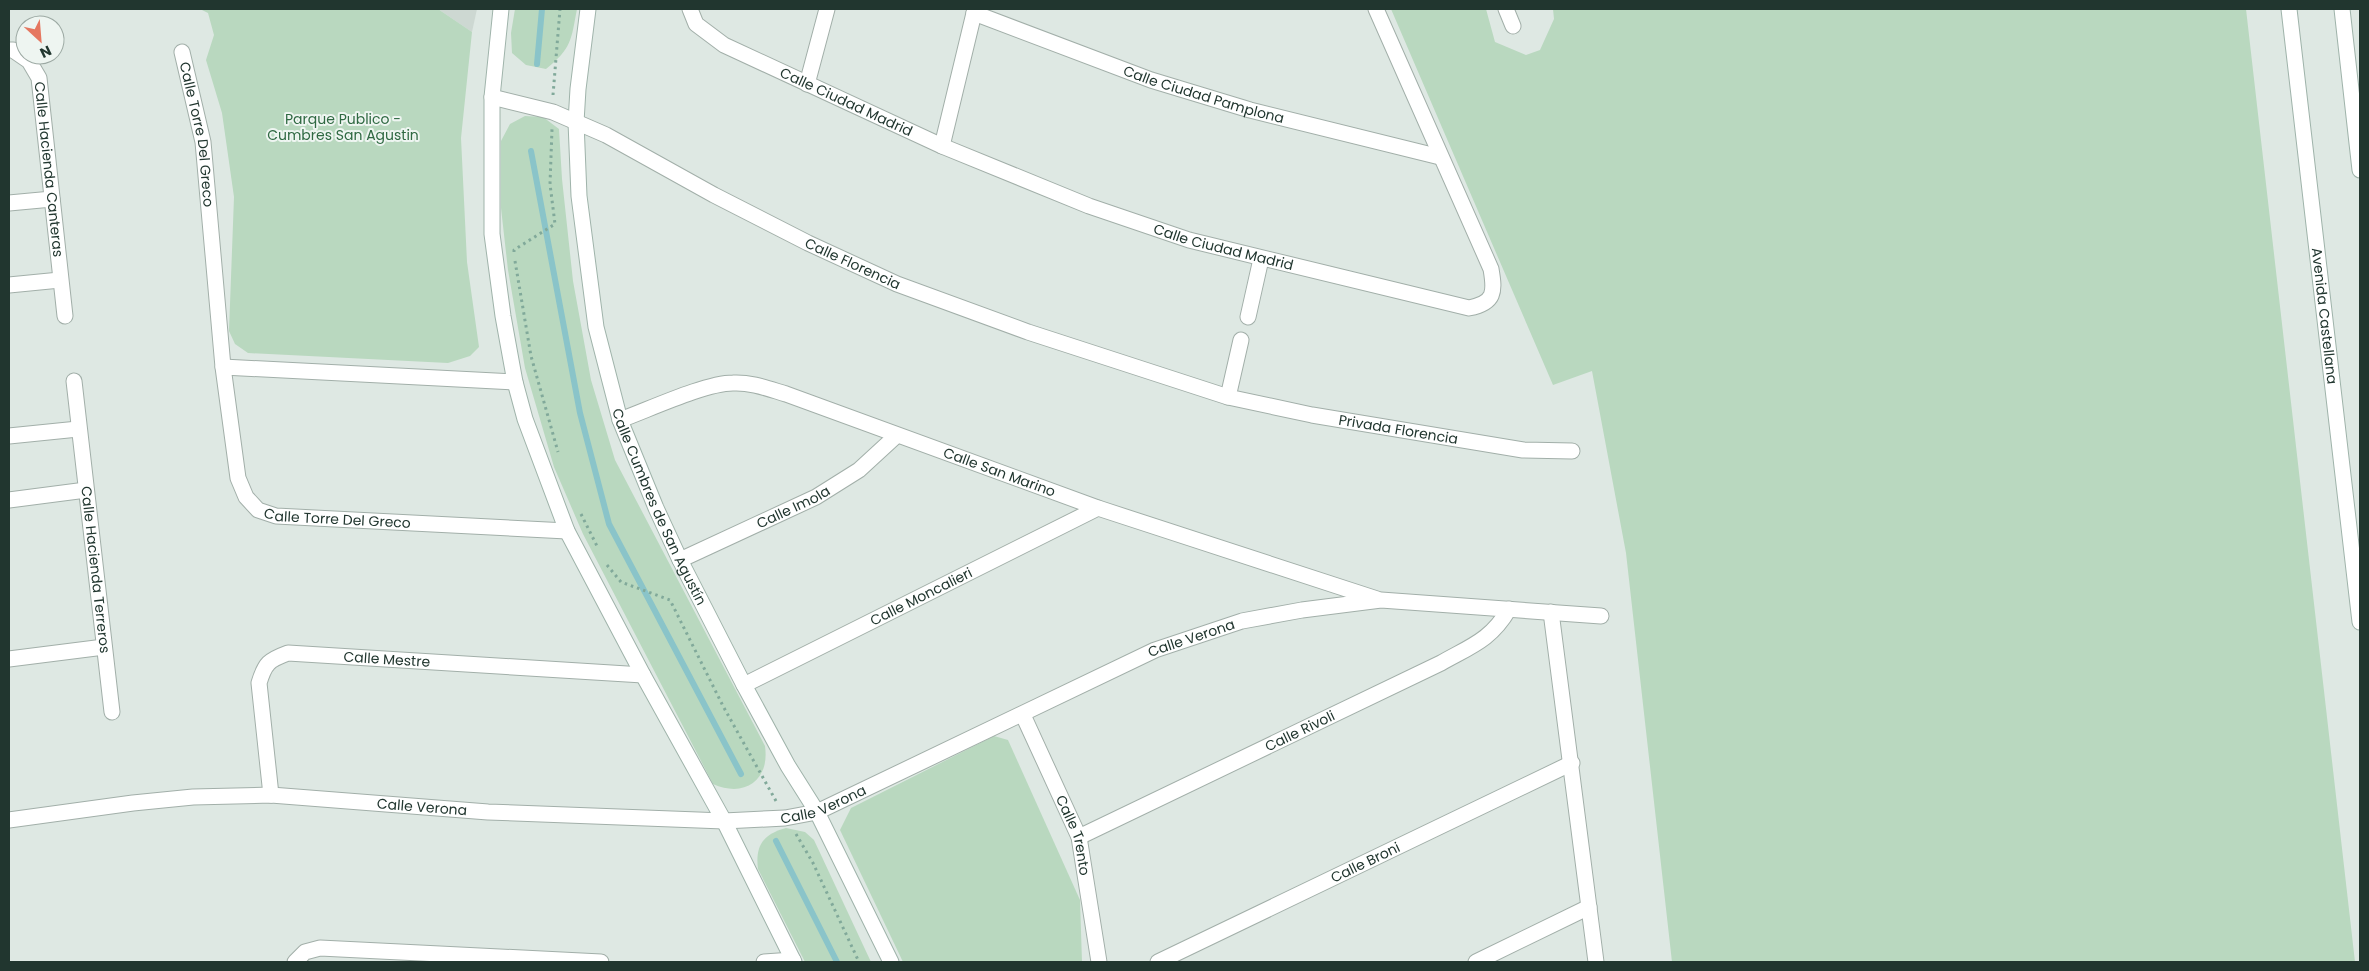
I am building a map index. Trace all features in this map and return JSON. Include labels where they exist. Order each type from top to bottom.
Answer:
[{"type":"street","points":[[501,9],[492,97],[492,234],[502,316],[515,382],[525,419],[567,531],[643,675],[724,821],[793,961],[764,962]]},
{"type":"street","name":"Calle Cumbres de San Agustín","points":[[588,9],[581,60],[576,122],[579,196],[596,327],[620,420],[656,508],[680,560],[788,766],[818,812],[891,962]]},
{"type":"street","name":"Calle Ciudad Madrid","points":[[690,9],[696,24],[704,33],[724,45],[942,146],[1089,206],[1189,240],[1261,259],[1469,308],[1483,305],[1490,299],[1494,286],[1490,269],[1376,9]]},
{"type":"street","points":[[807,84],[827,9]]},
{"type":"street","points":[[1506,9],[1513,26]]},
{"type":"street","name":"Avenida Castellana","points":[[2289,9],[2354,529],[2360,622]]},
{"type":"street","points":[[2342,9],[2358,134],[2360,170]]},
{"type":"street","points":[[942,146],[974,11]]},
{"type":"street","name":"Calle Ciudad Pamplona","points":[[974,11],[1151,80],[1250,110],[1440,157]]},
{"type":"street","name":"Calle Hacienda Canteras","points":[[9,50],[13,50],[29,61],[39,78],[65,316]]},
{"type":"street","name":"Calle Torre Del Greco","points":[[182,52],[203,142],[223,367],[238,478],[246,496],[258,510],[276,516],[567,531]]},
{"type":"street","name":"Calle Florencia","points":[[492,97],[553,112],[606,135],[714,195],[808,243],[897,284],[1028,332],[1228,397]]},
{"type":"street","points":[[9,203],[52,198]]},
{"type":"street","points":[[1248,317],[1261,259]]},
{"type":"street","points":[[9,285],[60,280]]},
{"type":"street","points":[[1228,397],[1241,340]]},
{"type":"street","points":[[223,367],[515,382]]},
{"type":"street","name":"Calle Hacienda Terreros","points":[[74,381],[78,429],[112,712]]},
{"type":"street","name":"Calle San Marino","points":[[620,420],[709,388],[733,382],[755,385],[786,394],[896,436],[1098,508],[1380,600]]},
{"type":"street","name":"Privada Florencia","points":[[1228,397],[1312,415],[1523,450],[1572,451]]},
{"type":"street","points":[[9,436],[78,429]]},
{"type":"street","name":"Calle Imola","points":[[680,560],[816,496],[858,470],[896,436]]},
{"type":"street","points":[[9,500],[86,490]]},
{"type":"street","name":"Calle Moncalieri","points":[[744,685],[1098,508]]},
{"type":"street","name":"Calle Verona","points":[[9,820],[132,803],[271,795],[488,812],[724,821],[786,818],[818,812],[1156,650],[1242,621],[1302,610],[1380,600],[1601,616]]},
{"type":"street","name":"Calle Rivoli","points":[[1079,837],[1441,663],[1484,639],[1498,627],[1509,609]]},
{"type":"street","points":[[1551,612],[1572,763],[1596,962]]},
{"type":"street","points":[[9,658],[104,647]]},
{"type":"street","name":"Calle Mestre","points":[[271,795],[259,683],[263,668],[273,658],[288,653],[643,675]]},
{"type":"street","name":"Calle Trento","points":[[1023,715],[1079,837],[1099,962]]},
{"type":"street","name":"Calle Broni","points":[[1158,962],[1572,763]]},
{"type":"street","points":[[1476,962],[1589,907]]},
{"type":"street","points":[[295,962],[305,952],[320,948],[601,962]]},
{"type":"shaded area","points":[[438,9],[477,9],[472,32]]},
{"type":"green space","name":"Parque Publico - Cumbres San Agustin","points":[[200,9],[438,9],[472,32],[461,138],[467,262],[479,347],[470,356],[448,363],[248,353],[235,344],[229,331],[234,197],[222,113],[206,60],[214,35],[208,13]]},
{"type":"green space","points":[[515,9],[577,9],[566,49],[546,69],[526,65],[512,53],[511,33]]},
{"type":"green space","points":[[1391,9],[1486,9],[1495,42],[1526,55],[1540,50],[1554,19],[1553,9],[2246,9],[2355,962],[1672,962],[1626,553],[1592,371],[1553,385]]},
{"type":"green space","points":[[525,116],[543,117],[559,129],[562,179],[573,281],[591,380],[615,460],[765,746],[763,769],[759,777],[744,787],[735,789],[724,788],[713,784],[583,534],[554,467],[525,368],[508,270],[501,208],[501,141],[510,124]]},
{"type":"green space","points":[[994,736],[1008,740],[1080,900],[1082,962],[903,962],[840,830],[851,808]]},
{"type":"green space","points":[[786,828],[805,832],[814,840],[871,962],[805,962],[758,869],[758,854],[762,842],[771,834]]},
{"type":"waterway","points":[[537,64],[542,9]]},
{"type":"waterway","points":[[531,151],[580,413],[609,524],[741,774]]},
{"type":"waterway","points":[[776,841],[837,962]]}]
